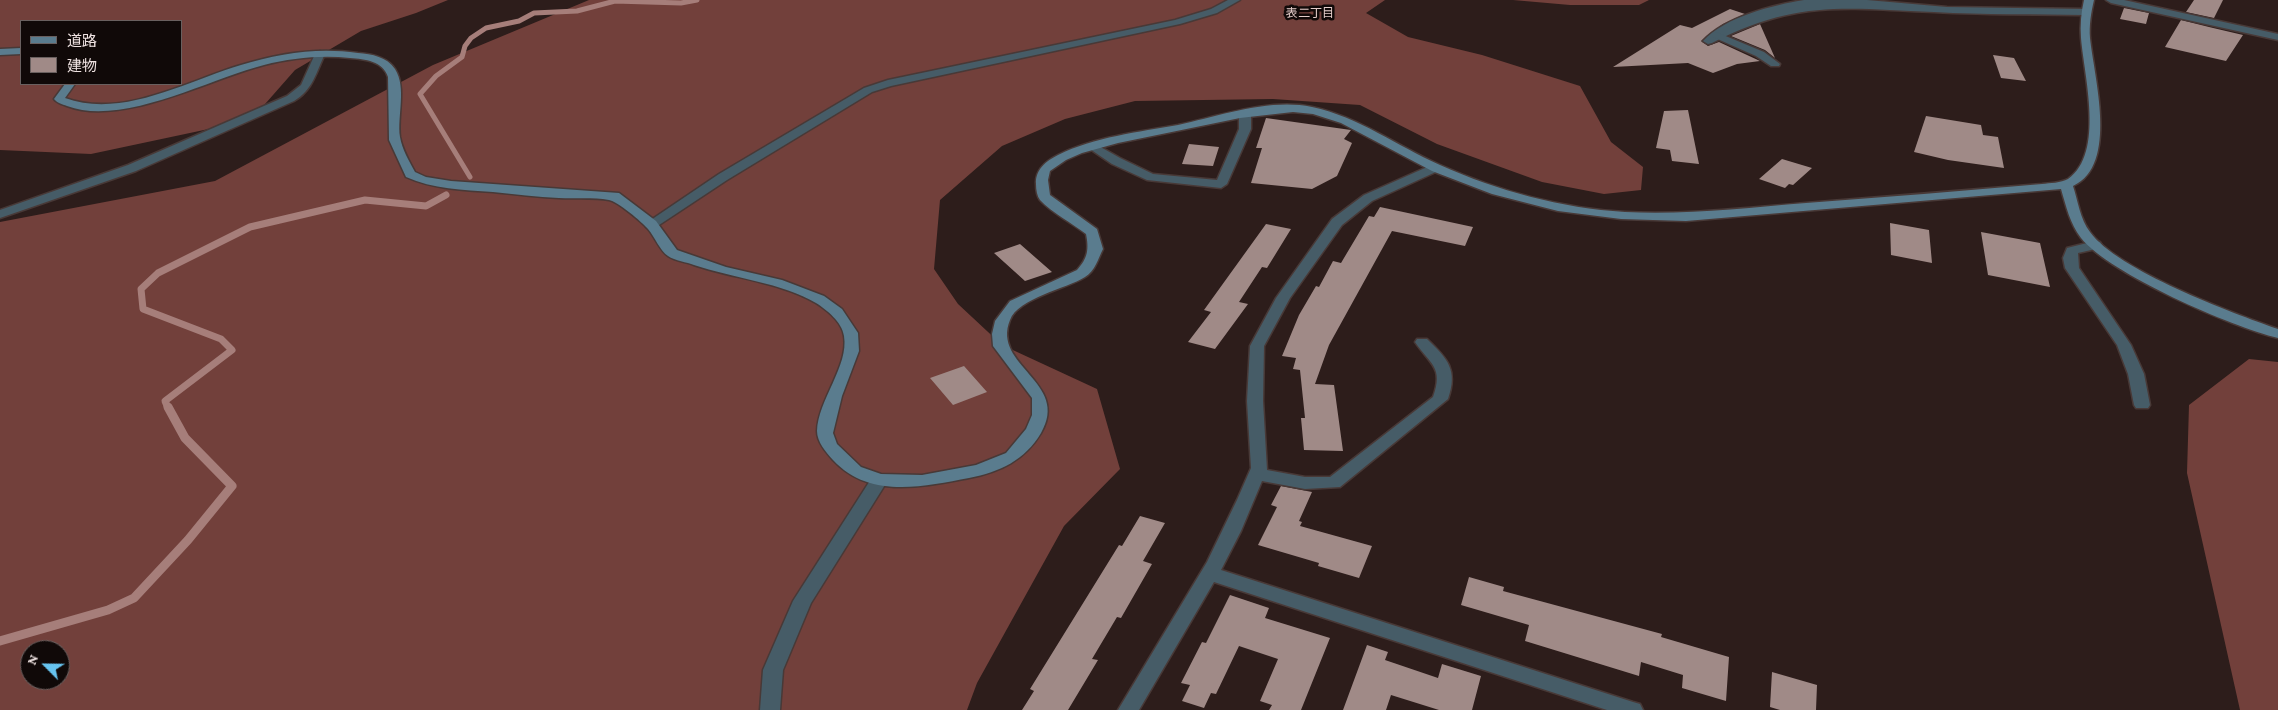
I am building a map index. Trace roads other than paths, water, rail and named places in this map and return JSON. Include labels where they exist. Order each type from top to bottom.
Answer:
[{"type":"street","points":[[651,224],[723,177],[868,90],[888,83],[1177,22],[1214,11],[1234,0]]},
{"type":"street","points":[[69,85],[59,100],[70,106],[101,107],[134,103],[172,94],[246,67],[278,59],[320,54],[370,57],[383,62],[391,72],[394,137],[410,174],[423,180],[451,185],[558,194],[615,196],[651,224],[672,253],[722,270],[777,283],[819,299],[837,312],[851,333],[852,351],[834,396],[825,433],[830,446],[855,470],[879,480],[922,481],[994,466],[1012,456],[1034,431],[1040,415],[1040,398],[1000,346],[999,334],[1007,312],[1016,304],[1082,273],[1093,258],[1096,249],[1092,232],[1044,197],[1041,188],[1043,173],[1048,166],[1072,154],[1093,147],[1245,114],[1287,109],[1322,113],[1336,117],[1388,142],[1434,168],[1493,192],[1575,210],[1653,218],[1686,218],[2066,184],[2073,181],[2090,163],[2094,148],[2094,102],[2088,61],[2085,18],[2089,0]]},
{"type":"street","points":[[2111,0],[2278,37]]},
{"type":"street","points":[[1775,64],[1760,54],[1712,38],[1756,12],[1774,7],[1829,1],[1929,9],[2086,12]]},
{"type":"street","points":[[0,52],[20,51]]},
{"type":"street","points":[[0,214],[132,168],[281,103],[294,96],[306,86],[320,54]]},
{"type":"street","points":[[1093,147],[1116,161],[1150,177],[1221,184],[1245,129],[1245,114]]},
{"type":"street","points":[[1128,710],[1209,573],[1244,506],[1257,474],[1259,468],[1255,401],[1257,346],[1283,298],[1337,222],[1368,198],[1434,168]]},
{"type":"street","points":[[2066,184],[2078,222],[2087,238],[2107,255],[2139,274],[2206,306],[2278,334]]},
{"type":"street","points":[[2095,244],[2072,251],[2070,258],[2072,268],[2124,345],[2136,374],[2142,405]]},
{"type":"street","points":[[1257,474],[1305,483],[1334,484],[1440,399],[1446,375],[1442,363],[1422,342]]},
{"type":"street","points":[[770,710],[773,670],[802,602],[879,480]]},
{"type":"street","points":[[1209,573],[1633,710]]},
{"type":"waterway","points":[[470,177],[420,94],[436,76],[462,57],[465,46],[471,38],[486,28],[519,21],[534,13],[577,11],[615,1],[681,3],[697,0]]},
{"type":"waterway","points":[[168,408],[165,401],[232,350],[221,339],[143,309],[141,289],[158,273],[250,227],[365,200],[426,206],[446,195]]},
{"type":"waterway","points":[[0,641],[108,610],[134,598],[188,540],[232,486],[185,438],[168,407]]},
{"type":"district","name":"表二丁目","points":[[1310,13]]}]
